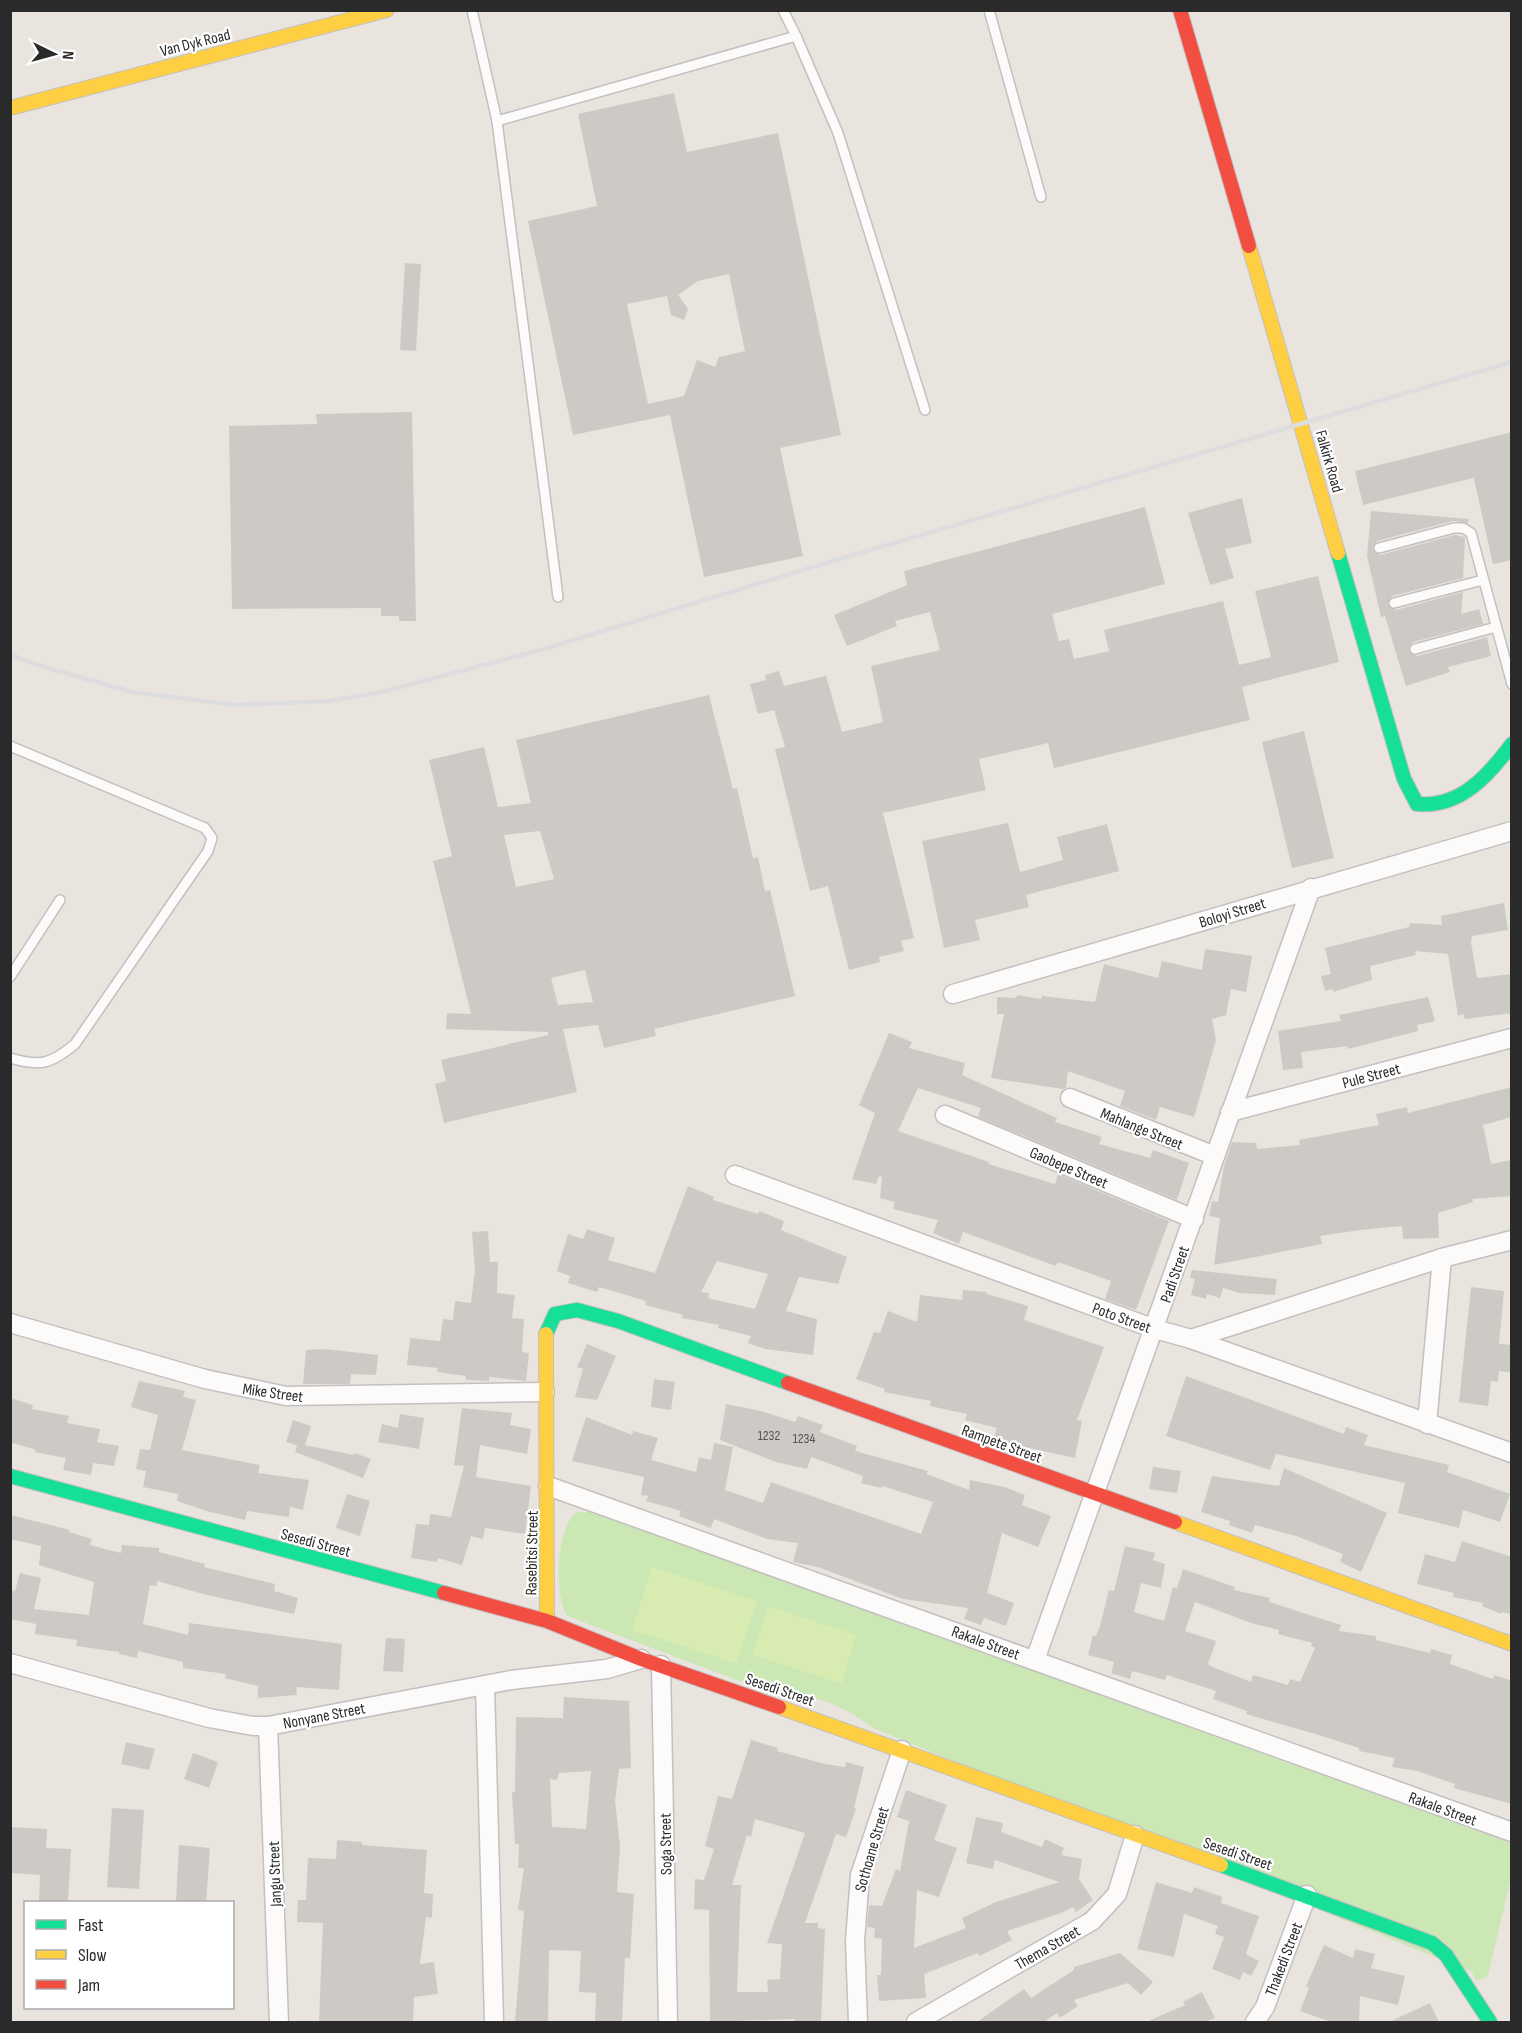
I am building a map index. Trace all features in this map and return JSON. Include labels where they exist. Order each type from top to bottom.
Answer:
[{"type":"street","name":"Van Dyk Road","points":[[10,108],[387,10]]},
{"type":"street","name":"Falkirk Road","points":[[1180,10],[1404,779],[1417,804],[1430,807],[1467,793],[1512,744]]},
{"type":"street","name":"Boloyi Street","points":[[953,994],[1512,831]]},
{"type":"street","name":"Padi Street","points":[[1035,1660],[1096,1495],[1311,888]]},
{"type":"street","name":"Pule Street","points":[[1230,1113],[1512,1038]]},
{"type":"street","name":"Mahlange Street","points":[[1070,1098],[1215,1156]]},
{"type":"street","name":"Gaobepe Street","points":[[945,1115],[1194,1219]]},
{"type":"street","name":"Poto Street","points":[[735,1175],[1155,1329],[1191,1339],[1512,1453]]},
{"type":"street","points":[[1191,1339],[1442,1258],[1512,1240]]},
{"type":"street","points":[[1427,1424],[1442,1258]]},
{"type":"street","name":"Rampete Street","points":[[545,1392],[546,1332],[550,1319],[564,1311],[577,1311],[618,1321],[1512,1644]]},
{"type":"street","name":"Mike Street","points":[[10,1323],[232,1386],[286,1396],[545,1392]]},
{"type":"street","points":[[545,1392],[548,1486]]},
{"type":"street","name":"Sesedi Street","points":[[10,1476],[547,1621],[641,1659],[1307,1894],[1432,1943],[1459,1971],[1490,2022]]},
{"type":"street","name":"Rasebitsi Street","points":[[547,1621],[548,1486]]},
{"type":"street","name":"Rakale Street","points":[[548,1486],[1512,1833]]},
{"type":"street","name":"Nonyane Street","points":[[10,1663],[209,1718],[253,1726],[268,1726],[485,1685],[608,1669],[641,1659]]},
{"type":"street","name":"Soga Street","points":[[661,1665],[668,2022]]},
{"type":"street","points":[[485,1685],[494,2022]]},
{"type":"street","name":"Jangu Street","points":[[268,1726],[279,2022]]},
{"type":"street","name":"Sothoane Street","points":[[858,2022],[855,1941],[860,1875],[902,1750]]},
{"type":"street","name":"Thema Street","points":[[916,2022],[1092,1921],[1117,1894],[1135,1835]]},
{"type":"street","name":"Thakedi Street","points":[[1255,2022],[1265,2007],[1307,1894]]},
{"type":"lane","points":[[472,10],[497,122],[558,597]]},
{"type":"lane","points":[[783,10],[838,133],[925,410]]},
{"type":"lane","points":[[989,10],[1041,197]]},
{"type":"lane","points":[[497,122],[796,36]]},
{"type":"lane","points":[[1379,548],[1463,528],[1471,533],[1512,684]]},
{"type":"lane","points":[[1394,603],[1484,580]]},
{"type":"lane","points":[[1414,649],[1496,627]]},
{"type":"lane","points":[[10,746],[206,828],[212,838],[208,851],[75,1044],[55,1060],[33,1065],[10,1059]]},
{"type":"lane","points":[[10,977],[60,900]]},
{"type":"green space","points":[[577,1512],[592,1512],[1511,1843],[1511,1877],[1488,1976],[1476,1981],[1472,1972],[873,1728],[838,1706],[815,1698],[774,1694],[567,1616],[560,1593],[559,1561],[565,1531],[570,1519]]},
{"type":"green space","points":[[652,1567],[757,1601],[737,1663],[632,1630]]},
{"type":"green space","points":[[769,1607],[856,1635],[841,1684],[753,1655]]},
{"type":"building","points":[[674,93],[687,152],[778,133],[841,435],[780,448],[803,556],[704,577],[670,415],[573,435],[528,221],[597,206],[578,114]],"holes":[[[729,274],[745,351],[719,357],[715,367],[697,360],[684,396],[648,404],[627,304],[667,296],[671,315],[684,320],[688,309],[678,295],[698,281]]]},
{"type":"building","points":[[405,263],[421,264],[416,351],[400,350]]},
{"type":"building","points":[[412,412],[416,621],[399,621],[399,616],[381,616],[381,608],[232,609],[229,426],[317,424],[316,414]]},
{"type":"building","points":[[1512,432],[1512,560],[1493,564],[1473,475],[1473,478],[1363,505],[1355,471]]},
{"type":"building","points":[[1242,498],[1252,543],[1225,549],[1234,578],[1210,585],[1188,513]]},
{"type":"building","points":[[1145,507],[1165,584],[1052,614],[1059,641],[1069,639],[1074,659],[1109,651],[1104,630],[1223,601],[1239,665],[1271,657],[1255,591],[1318,576],[1339,662],[1242,687],[1250,720],[1054,768],[1048,743],[979,759],[986,790],[883,813],[914,938],[901,941],[904,951],[879,957],[880,962],[849,970],[828,886],[810,891],[775,749],[785,747],[774,710],[758,714],[750,684],[766,680],[765,675],[779,671],[784,686],[826,676],[842,732],[883,722],[871,666],[940,650],[930,612],[895,621],[897,626],[847,646],[834,615],[907,585],[904,571]]},
{"type":"building","points":[[1371,511],[1469,519],[1468,523],[1453,521],[1377,541],[1372,549],[1380,555],[1455,535],[1465,537],[1463,578],[1392,596],[1387,604],[1396,610],[1463,592],[1461,614],[1479,609],[1483,624],[1413,642],[1409,651],[1417,656],[1487,637],[1491,656],[1448,667],[1450,672],[1406,686],[1385,616],[1381,617],[1367,556]]},
{"type":"building","points":[[709,695],[733,789],[737,788],[753,858],[758,857],[765,891],[770,890],[795,996],[654,1029],[656,1036],[604,1048],[598,1025],[563,1029],[577,1092],[444,1123],[435,1084],[446,1081],[441,1060],[548,1035],[548,1032],[446,1029],[447,1013],[471,1014],[433,861],[452,856],[429,760],[484,747],[498,807],[531,803],[516,740]],"holes":[[[540,831],[554,879],[516,887],[504,835]],[[585,970],[593,1002],[558,1005],[551,978]]]},
{"type":"building","points":[[1304,731],[1334,858],[1292,868],[1262,742]]},
{"type":"building","points":[[1008,823],[1020,872],[1063,860],[1057,837],[1107,824],[1119,871],[1026,895],[1029,907],[975,920],[980,940],[944,948],[922,841]]},
{"type":"building","points":[[1504,903],[1508,930],[1472,936],[1471,942],[1477,978],[1512,974],[1512,1013],[1465,1019],[1463,1014],[1458,1016],[1448,954],[1415,951],[1416,955],[1370,966],[1372,980],[1333,992],[1333,989],[1325,991],[1321,976],[1331,974],[1325,948],[1409,927],[1410,923],[1442,925],[1441,916]]},
{"type":"building","points":[[1205,949],[1252,956],[1246,992],[1231,989],[1226,1015],[1212,1019],[1216,1040],[1194,1117],[1160,1107],[1156,1120],[1120,1106],[1125,1091],[1068,1071],[1066,1088],[1063,1089],[991,1078],[1004,1014],[997,1014],[997,997],[1016,998],[1017,995],[1041,999],[1042,996],[1095,1002],[1104,964],[1158,978],[1162,961],[1202,970]]},
{"type":"building","points":[[1428,997],[1435,1021],[1417,1025],[1418,1031],[1348,1049],[1347,1046],[1301,1052],[1303,1068],[1283,1070],[1278,1031],[1341,1021],[1339,1015]]},
{"type":"building","points":[[889,1033],[912,1042],[909,1048],[965,1063],[962,1075],[1057,1118],[1055,1122],[1102,1137],[1099,1144],[1150,1158],[1153,1150],[1189,1163],[1177,1200],[978,1117],[981,1108],[918,1088],[898,1131],[989,1162],[988,1164],[1055,1184],[1058,1174],[1169,1221],[1136,1310],[1105,1299],[1111,1281],[1058,1262],[1056,1266],[963,1232],[959,1244],[933,1233],[938,1220],[893,1209],[895,1202],[880,1198],[882,1177],[879,1176],[876,1184],[852,1179],[875,1113],[859,1105]]},
{"type":"building","points":[[1512,1087],[1512,1117],[1483,1125],[1491,1164],[1512,1160],[1512,1196],[1472,1199],[1473,1202],[1438,1213],[1439,1238],[1403,1239],[1402,1226],[1360,1230],[1320,1236],[1322,1244],[1214,1265],[1220,1218],[1209,1216],[1212,1201],[1218,1202],[1224,1166],[1232,1142],[1256,1143],[1257,1149],[1300,1145],[1299,1140],[1379,1125],[1376,1114],[1407,1107],[1408,1113]]},
{"type":"building","points":[[688,1186],[714,1197],[713,1200],[758,1214],[759,1211],[784,1221],[781,1230],[847,1257],[838,1284],[799,1277],[786,1311],[817,1319],[813,1355],[765,1349],[748,1343],[751,1336],[718,1328],[719,1325],[682,1318],[683,1315],[645,1305],[646,1301],[599,1287],[597,1292],[568,1283],[570,1276],[557,1271],[568,1234],[583,1239],[587,1229],[615,1238],[608,1260],[655,1273]],"holes":[[[717,1261],[768,1274],[755,1309],[708,1298],[709,1293],[701,1292]]]},
{"type":"building","points":[[488,1231],[490,1262],[498,1262],[497,1293],[515,1295],[512,1318],[524,1319],[522,1352],[529,1353],[526,1381],[489,1377],[489,1381],[466,1380],[466,1376],[437,1372],[438,1368],[407,1365],[410,1338],[440,1341],[443,1319],[453,1320],[455,1301],[471,1303],[475,1271],[472,1232]]},
{"type":"building","points":[[1192,1270],[1277,1279],[1275,1295],[1240,1293],[1223,1288],[1220,1298],[1207,1294],[1206,1299],[1191,1295],[1195,1279],[1190,1278]]},
{"type":"building","points":[[1471,1287],[1504,1291],[1499,1344],[1512,1345],[1512,1373],[1499,1371],[1498,1382],[1491,1381],[1488,1406],[1459,1402]]},
{"type":"building","points":[[963,1290],[987,1292],[987,1294],[1028,1306],[1024,1320],[1104,1347],[1077,1420],[1082,1421],[1075,1458],[1020,1446],[1019,1448],[993,1439],[997,1428],[965,1420],[967,1414],[930,1406],[931,1401],[884,1392],[885,1389],[856,1379],[874,1332],[880,1333],[888,1311],[917,1322],[920,1295],[962,1300]]},
{"type":"building","points":[[587,1344],[616,1356],[597,1400],[575,1397],[583,1369],[577,1367]]},
{"type":"building","points":[[324,1349],[378,1355],[376,1375],[351,1374],[350,1384],[303,1384],[306,1350]]},
{"type":"building","points":[[1186,1376],[1344,1434],[1346,1427],[1368,1435],[1364,1445],[1449,1465],[1447,1472],[1510,1494],[1500,1522],[1463,1510],[1459,1528],[1398,1513],[1405,1483],[1276,1454],[1270,1470],[1166,1436]]},
{"type":"building","points":[[654,1379],[675,1382],[671,1410],[651,1407]]},
{"type":"building","points":[[139,1381],[185,1391],[183,1397],[196,1400],[182,1450],[260,1465],[258,1473],[309,1480],[303,1510],[290,1507],[289,1517],[247,1511],[245,1520],[177,1501],[178,1494],[143,1487],[146,1471],[136,1469],[140,1449],[150,1450],[158,1415],[131,1407]]},
{"type":"building","points":[[10,1398],[33,1405],[32,1409],[69,1416],[67,1423],[100,1429],[97,1442],[119,1446],[114,1466],[93,1463],[91,1475],[63,1470],[66,1458],[35,1452],[36,1450],[10,1442]]},
{"type":"building","points":[[726,1404],[761,1411],[795,1422],[798,1416],[823,1425],[820,1432],[857,1446],[855,1451],[928,1471],[926,1474],[969,1490],[970,1480],[1005,1487],[1025,1495],[1022,1505],[1051,1516],[1038,1547],[1002,1533],[987,1593],[1014,1603],[1006,1626],[984,1618],[981,1625],[964,1619],[968,1608],[903,1599],[818,1567],[793,1562],[798,1543],[767,1539],[714,1519],[711,1528],[679,1516],[681,1511],[646,1501],[648,1496],[641,1495],[644,1477],[572,1461],[586,1417],[632,1435],[633,1431],[658,1438],[651,1460],[696,1472],[699,1457],[711,1460],[714,1443],[733,1447],[725,1490],[763,1503],[771,1482],[921,1534],[933,1502],[882,1486],[881,1488],[861,1483],[863,1476],[811,1457],[807,1469],[776,1462],[720,1440]]},
{"type":"building","points":[[462,1408],[512,1413],[510,1425],[531,1429],[527,1454],[480,1445],[476,1477],[531,1486],[525,1534],[485,1528],[483,1539],[471,1536],[462,1565],[438,1558],[437,1562],[411,1558],[416,1524],[429,1525],[430,1514],[451,1517],[464,1466],[454,1465]]},
{"type":"building","points":[[400,1414],[424,1418],[419,1449],[378,1442],[382,1424],[398,1428]]},
{"type":"building","points":[[293,1420],[311,1426],[305,1445],[354,1455],[355,1453],[371,1459],[363,1478],[295,1452],[297,1445],[286,1442]]},
{"type":"building","points":[[1153,1467],[1181,1471],[1177,1493],[1149,1489]]},
{"type":"building","points":[[1284,1468],[1387,1513],[1361,1572],[1340,1562],[1343,1554],[1296,1536],[1255,1525],[1252,1533],[1229,1525],[1230,1521],[1201,1512],[1212,1476],[1279,1486]]},
{"type":"building","points":[[347,1494],[370,1501],[360,1536],[336,1528]]},
{"type":"building","points":[[10,1515],[70,1530],[69,1532],[92,1539],[90,1545],[121,1553],[122,1545],[159,1548],[159,1552],[205,1564],[204,1567],[275,1584],[274,1591],[298,1598],[294,1614],[207,1595],[157,1581],[157,1586],[150,1585],[143,1624],[188,1635],[189,1623],[342,1644],[339,1690],[296,1687],[297,1695],[258,1698],[258,1686],[225,1678],[226,1674],[183,1668],[183,1662],[138,1651],[137,1658],[119,1654],[119,1652],[76,1646],[77,1640],[35,1634],[36,1624],[10,1619],[10,1590],[15,1591],[20,1573],[41,1578],[34,1609],[89,1615],[94,1582],[39,1565],[41,1546],[10,1539]]},
{"type":"building","points":[[1462,1541],[1512,1557],[1512,1614],[1501,1612],[1501,1614],[1482,1606],[1483,1603],[1453,1597],[1454,1593],[1417,1584],[1425,1554],[1455,1562]]},
{"type":"building","points":[[1125,1546],[1155,1553],[1153,1560],[1165,1564],[1161,1588],[1141,1583],[1134,1612],[1164,1621],[1173,1587],[1177,1588],[1183,1569],[1235,1587],[1234,1590],[1270,1598],[1269,1602],[1341,1625],[1339,1631],[1376,1636],[1376,1640],[1430,1653],[1431,1649],[1452,1655],[1450,1664],[1493,1679],[1494,1675],[1512,1681],[1512,1804],[1454,1788],[1455,1784],[1417,1771],[1392,1767],[1395,1758],[1359,1751],[1359,1748],[1246,1714],[1247,1711],[1213,1699],[1216,1691],[1167,1675],[1165,1680],[1132,1671],[1130,1679],[1111,1673],[1114,1662],[1088,1655],[1093,1635],[1096,1636],[1100,1626],[1109,1590],[1114,1591]],"holes":[[[1195,1602],[1251,1623],[1279,1630],[1278,1634],[1312,1643],[1311,1646],[1315,1648],[1300,1682],[1290,1679],[1288,1685],[1253,1675],[1251,1682],[1210,1666],[1208,1664],[1216,1641],[1185,1631]]]},
{"type":"building","points":[[386,1638],[405,1639],[403,1672],[383,1671]]},
{"type":"building","points":[[564,1697],[629,1701],[631,1768],[619,1769],[615,1801],[620,1846],[617,1892],[634,1894],[630,1958],[625,1958],[622,2022],[595,2022],[596,1993],[579,1992],[581,1951],[549,1950],[548,2022],[515,2022],[524,1911],[518,1910],[524,1868],[518,1868],[519,1844],[515,1844],[512,1792],[515,1792],[516,1717],[563,1718]],"holes":[[[591,1771],[586,1829],[552,1827],[550,1779],[557,1780],[559,1773]]]},
{"type":"building","points":[[751,1740],[778,1748],[777,1751],[825,1764],[845,1767],[846,1762],[864,1767],[854,1808],[856,1809],[846,1837],[836,1834],[805,1923],[818,1923],[818,1928],[825,1929],[821,2022],[794,2022],[794,2019],[710,2022],[709,1910],[694,1909],[695,1879],[704,1880],[714,1849],[705,1846],[718,1796],[732,1799]],"holes":[[[755,1819],[805,1833],[767,1943],[782,1944],[780,1979],[767,1980],[768,1992],[737,1992],[741,1885],[732,1885],[747,1835],[751,1837]]]},
{"type":"building","points":[[126,1742],[155,1749],[149,1770],[121,1764]]},
{"type":"building","points":[[193,1753],[218,1762],[209,1788],[184,1779]]},
{"type":"building","points":[[906,1790],[947,1805],[934,1840],[957,1848],[939,1897],[917,1890],[914,1948],[966,1928],[962,1918],[996,1902],[1059,1882],[995,1860],[993,1869],[966,1863],[976,1817],[1003,1823],[1001,1832],[1042,1847],[1045,1839],[1064,1848],[1061,1855],[1082,1859],[1079,1879],[1093,1900],[1076,1912],[1073,1907],[1007,1931],[1012,1940],[979,1956],[978,1953],[924,1974],[926,1998],[879,2001],[877,1975],[881,1975],[882,1939],[874,1938],[875,1928],[867,1927],[869,1905],[882,1906],[896,1869],[900,1871],[909,1821],[897,1817]]},
{"type":"building","points":[[112,1808],[144,1810],[139,1889],[107,1887]]},
{"type":"building","points":[[10,1827],[47,1829],[46,1848],[71,1849],[68,1901],[39,1901],[40,1875],[10,1873]]},
{"type":"building","points":[[337,1840],[362,1842],[362,1845],[427,1850],[424,1893],[433,1894],[432,1918],[426,1917],[420,1964],[434,1962],[438,1994],[414,1997],[413,2022],[319,2022],[323,1923],[297,1922],[298,1900],[306,1900],[308,1858],[336,1859]]},
{"type":"building","points":[[179,1845],[210,1848],[206,1901],[176,1901]]},
{"type":"building","points":[[1156,1882],[1192,1893],[1194,1887],[1222,1897],[1221,1903],[1259,1916],[1246,1954],[1259,1961],[1251,1976],[1243,1972],[1240,1980],[1212,1969],[1224,1937],[1215,1934],[1218,1926],[1184,1914],[1174,1957],[1137,1949]]},
{"type":"building","points":[[1324,1945],[1353,1958],[1355,1949],[1375,1954],[1371,1968],[1405,1976],[1398,2005],[1360,1996],[1359,2022],[1331,2022],[1300,2011],[1309,1988],[1306,1986]]},
{"type":"building","points":[[1120,1953],[1153,1982],[1141,1995],[1128,1983],[1074,2000],[1078,2006],[1060,2018],[1057,2013],[1044,2022],[977,2022],[1024,1989],[1031,1998],[1074,1970],[1074,1967]]},
{"type":"building","points":[[1202,1992],[1215,2018],[1205,2022],[1146,2022],[1185,2005],[1183,2002]]},
{"type":"building","points":[[1430,2003],[1439,2022],[1389,2022]]},
{"type":"railway","points":[[10,654],[34,664],[132,692],[234,705],[329,701],[382,692],[544,649],[826,563],[1512,362]]},
{"type":"traffic: fast","points":[[1338,553],[1404,779],[1417,804],[1447,801],[1472,788],[1512,744]]},
{"type":"traffic: fast","points":[[546,1334],[555,1314],[577,1310],[618,1321],[788,1383]]},
{"type":"traffic: fast","points":[[10,1476],[444,1593]]},
{"type":"traffic: fast","points":[[1221,1865],[1432,1943],[1446,1955],[1490,2022]]},
{"type":"traffic: slow","points":[[10,108],[387,10]]},
{"type":"traffic: slow","points":[[1249,246],[1338,553]]},
{"type":"traffic: slow","points":[[546,1334],[547,1621]]},
{"type":"traffic: slow","points":[[1175,1522],[1512,1644]]},
{"type":"traffic: slow","points":[[779,1707],[1221,1865]]},
{"type":"traffic: jam","points":[[1180,10],[1249,246]]},
{"type":"traffic: jam","points":[[788,1383],[1175,1522]]},
{"type":"traffic: jam","points":[[444,1593],[547,1621],[641,1659],[779,1707]]}]
